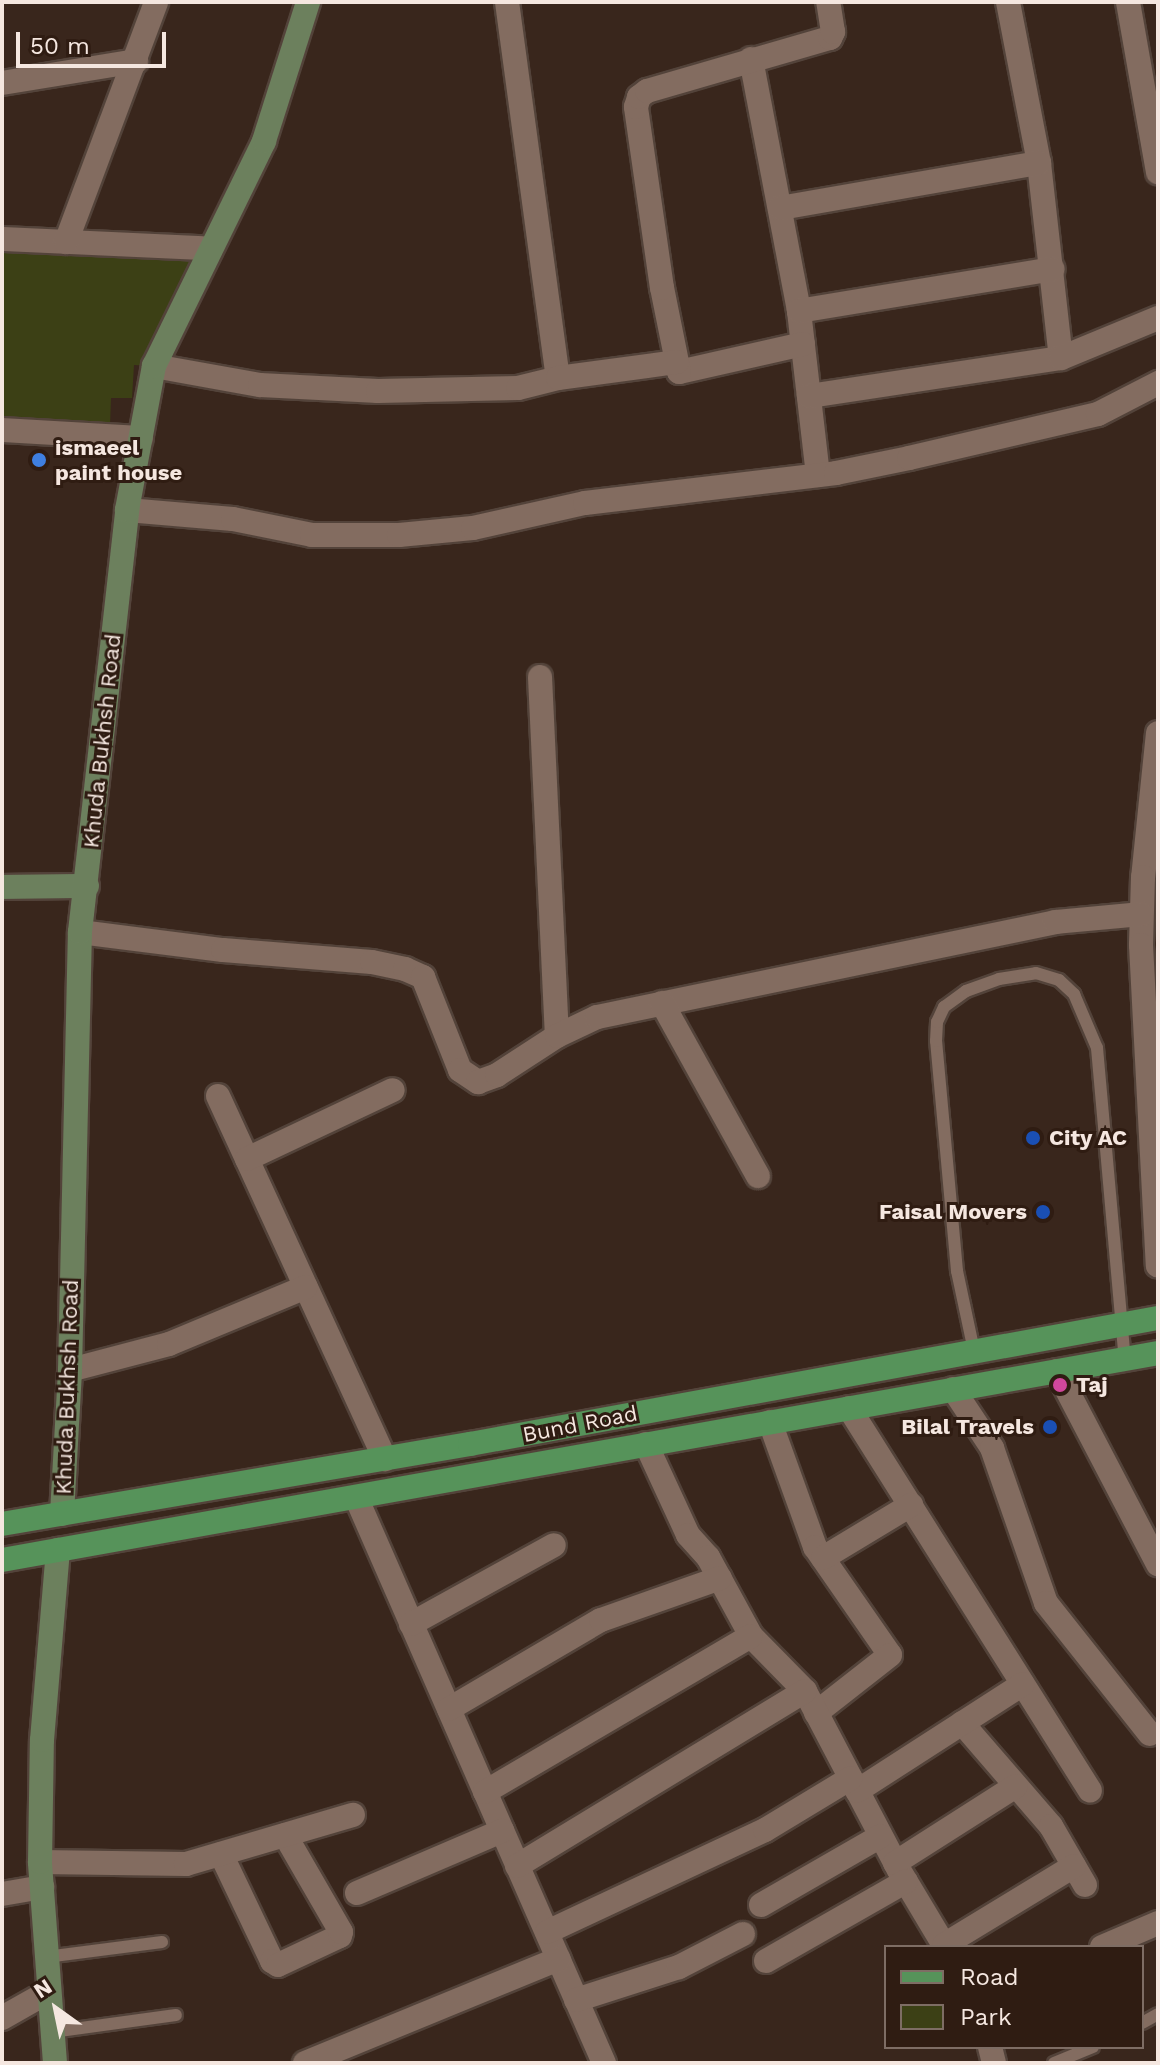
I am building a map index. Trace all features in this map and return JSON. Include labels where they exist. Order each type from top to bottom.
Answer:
[{"type":"main road","name":"Bund Road","points":[[2,1524],[385,1459],[1158,1318]]},
{"type":"main road","name":"Bund Road","points":[[2,1560],[1158,1353]]},
{"type":"street","points":[[66,242],[156,2]]},
{"type":"street","name":"Khuda Bukhsh Road","points":[[62,1514],[70,1370],[80,932],[127,510],[154,366],[264,141],[308,2]]},
{"type":"street","points":[[507,2],[558,378]]},
{"type":"street","points":[[803,344],[679,372],[662,288],[636,107],[639,97],[647,91],[830,38],[833,32],[828,2]]},
{"type":"street","points":[[1008,2],[1039,163],[1061,358]]},
{"type":"street","points":[[1128,2],[1158,172]]},
{"type":"street","points":[[751,59],[799,311],[818,475]]},
{"type":"street","points":[[2,83],[136,61]]},
{"type":"street","points":[[780,208],[1039,163]]},
{"type":"street","points":[[2,239],[202,248]]},
{"type":"street","points":[[799,311],[1053,269]]},
{"type":"street","points":[[809,396],[1061,358],[1158,318]]},
{"type":"street","points":[[154,366],[260,385],[378,391],[518,388],[558,378],[677,362]]},
{"type":"street","points":[[127,510],[233,519],[312,535],[399,535],[473,528],[585,503],[818,475],[909,458],[1098,414],[1158,383]]},
{"type":"street","points":[[2,430],[141,438]]},
{"type":"street","points":[[540,677],[557,1036]]},
{"type":"street","points":[[1158,733],[1141,914],[1158,1266]]},
{"type":"street","points":[[2,887],[87,886]]},
{"type":"street","points":[[80,932],[223,950],[372,962],[405,969],[423,977],[460,1070],[478,1082],[523,1061],[557,1036],[597,1017],[1055,922],[1141,914]]},
{"type":"street","points":[[662,1003],[758,1176]]},
{"type":"street","points":[[247,1159],[393,1090]]},
{"type":"street","points":[[218,1096],[385,1459]]},
{"type":"street","points":[[70,1370],[169,1344],[306,1287]]},
{"type":"street","points":[[1057,1371],[1158,1564]]},
{"type":"street","points":[[953,1389],[992,1448],[1046,1603],[1150,1734]]},
{"type":"street","points":[[849,1408],[1090,1790]]},
{"type":"street","points":[[770,1422],[815,1547],[890,1655],[816,1713]]},
{"type":"street","points":[[646,1444],[688,1535],[708,1557],[751,1636],[805,1691],[900,1872],[943,1945]]},
{"type":"street","points":[[356,1497],[604,2063]]},
{"type":"street","points":[[823,1558],[911,1505]]},
{"type":"street","points":[[411,1624],[554,1545]]},
{"type":"street","points":[[55,2063],[40,1862],[42,1740],[58,1550]]},
{"type":"street","points":[[449,1709],[601,1620],[720,1578]]},
{"type":"street","points":[[485,1792],[751,1636]]},
{"type":"street","points":[[547,1932],[854,1785],[1023,1684]]},
{"type":"street","points":[[517,1866],[805,1691]]},
{"type":"street","points":[[946,1945],[1080,1875],[1051,1826],[962,1723]]},
{"type":"street","points":[[766,1961],[900,1872],[1016,1786]]},
{"type":"street","points":[[40,1862],[186,1864],[353,1815]]},
{"type":"street","points":[[357,1893],[502,1831]]},
{"type":"street","points":[[221,1854],[272,1961],[278,1965],[340,1936],[341,1932],[285,1835]]},
{"type":"street","points":[[761,1905],[881,1836]]},
{"type":"street","points":[[2,1894],[42,1887]]},
{"type":"street","points":[[1107,1945],[1158,1923]]},
{"type":"street","points":[[576,2000],[679,1967],[743,1934]]},
{"type":"street","points":[[305,2063],[558,1959]]},
{"type":"street","points":[[2,2018],[48,1992]]},
{"type":"lane","points":[[974,1351],[957,1271],[936,1041],[937,1022],[944,1007],[966,991],[999,979],[1036,973],[1059,980],[1074,994],[1097,1048],[1125,1359]]},
{"type":"lane","points":[[46,1957],[162,1942]]},
{"type":"lane","points":[[52,2032],[176,2015]]},
{"type":"lane","points":[[1054,2063],[1088,2049]]},
{"type":"green space","points":[[2,251],[206,257],[154,366],[134,365],[132,398],[111,398],[110,426],[2,429]]},
{"type":"place","name":"ismaeel paint house","points":[[39,460]]},
{"type":"place","name":"City AC","points":[[1033,1138]]},
{"type":"place","name":"Faisal Movers","points":[[1043,1212]]},
{"type":"place","name":"Taj","points":[[1060,1385]]},
{"type":"place","name":"Bilal Travels","points":[[1050,1427]]}]
